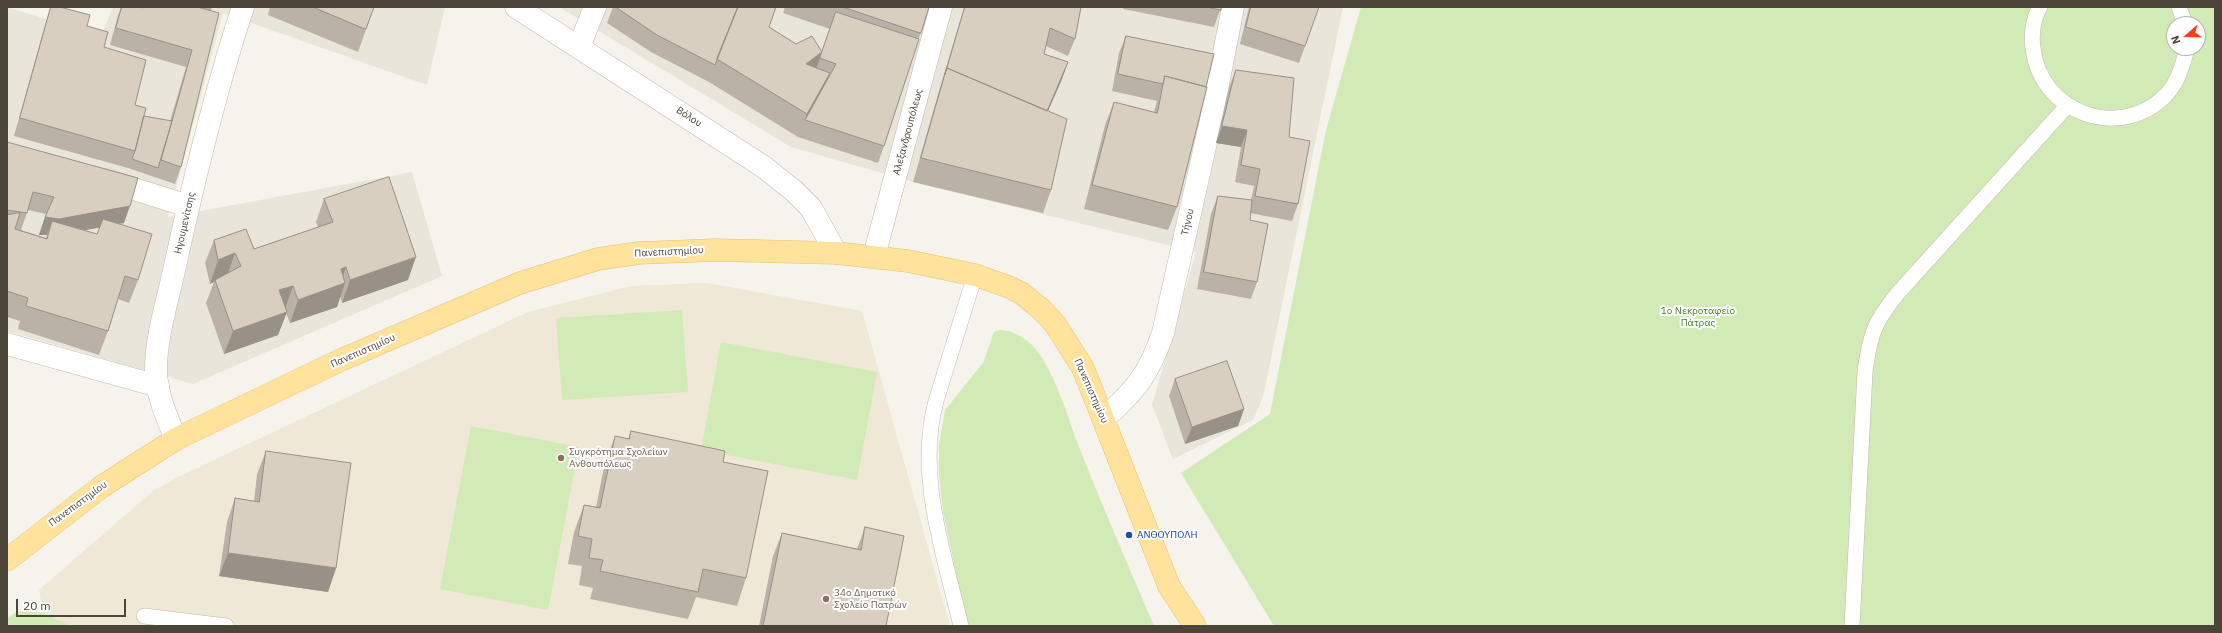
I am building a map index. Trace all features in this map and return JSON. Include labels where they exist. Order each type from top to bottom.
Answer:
[{"type":"main road","name":"Πανεπιστημίου","points":[[7,560],[101,487],[176,440],[335,364],[482,298],[543,276],[598,259],[666,250],[836,253],[874,256],[975,275],[1009,287],[1021,293],[1041,309],[1054,324],[1083,368],[1169,586],[1195,626]]},
{"type":"street","name":"Ηγουμενίτσης","points":[[176,440],[167,417],[158,386],[156,371],[158,344],[188,206],[222,73],[243,7]]},
{"type":"street","name":"Βόλου","points":[[516,7],[721,138],[794,191],[811,208],[836,253]]},
{"type":"street","points":[[579,47],[595,7]]},
{"type":"street","name":"Αλεξανδρουπόλεως","points":[[874,256],[941,7]]},
{"type":"street","name":"Τήνου","points":[[1104,419],[1142,380],[1152,362],[1163,333],[1211,120],[1234,7]]},
{"type":"street","points":[[90,175],[188,206]]},
{"type":"street","points":[[7,344],[158,386]]},
{"type":"lane","points":[[2040,7],[2034,26],[2032,41],[2034,56],[2045,85],[2067,106],[2080,113],[2110,119],[2139,113],[2166,94],[2176,80],[2184,56]]},
{"type":"lane","points":[[1852,626],[1865,372],[1869,340],[1880,314],[2067,106]]},
{"type":"lane","points":[[961,626],[932,496],[927,454],[931,419],[975,275]]},
{"type":"lane","points":[[144,616],[226,626]]},
{"type":"shaded area","points":[[7,7],[101,36],[113,7],[445,7],[427,85],[223,13],[168,217],[412,172],[442,276],[193,384],[7,331]]},
{"type":"shaded area","points":[[559,7],[1343,7],[1263,397],[1253,420],[1173,459],[1152,405],[1196,252],[913,182],[791,147]]},
{"type":"shaded area","name":"Συγκρότημα Σχολείων Ανθουπόλεως","points":[[707,283],[862,311],[950,626],[71,626],[43,613],[39,590],[154,490],[180,476],[528,312],[630,286]]},
{"type":"green space","name":"1o Νεκροταφείο Πάτρας","points":[[1361,7],[2215,7],[2215,626],[1274,626],[1181,473],[1270,414],[1326,130]]},
{"type":"green space","points":[[682,310],[688,392],[562,400],[556,318]]},
{"type":"green space","points":[[999,330],[1024,338],[1038,352],[1048,368],[1058,390],[1097,492],[1154,626],[967,626],[943,511],[939,474],[939,445],[945,410],[983,363],[994,332]]},
{"type":"green space","points":[[721,342],[877,372],[857,480],[701,450]]},
{"type":"green space","points":[[471,426],[579,447],[548,610],[440,589]]},
{"type":"green space","points":[[19,611],[43,613],[71,626],[7,626],[7,618]]},
{"type":"building","points":[[51,7],[60,7],[90,15],[87,26],[108,32],[104,47],[146,60],[135,105],[146,108],[135,151],[20,118]]},
{"type":"building","points":[[122,7],[197,7],[219,13],[181,167],[161,160],[192,50],[116,28]]},
{"type":"building","points":[[313,7],[374,7],[366,29]]},
{"type":"building","points":[[616,7],[738,7],[715,65],[657,35]]},
{"type":"building","points":[[738,7],[776,7],[769,27],[796,44],[812,36],[822,52],[806,64],[830,73],[807,114],[717,59]]},
{"type":"building","points":[[843,7],[929,7],[921,33]]},
{"type":"building","points":[[965,7],[1081,7],[1075,39],[1050,28],[1044,54],[1068,62],[1047,111],[947,68],[945,74]]},
{"type":"building","points":[[1208,7],[1221,7],[1221,10]]},
{"type":"building","points":[[1251,7],[1319,7],[1305,46],[1246,27]]},
{"type":"building","points":[[836,12],[919,39],[884,146],[805,120],[836,64],[820,58]]},
{"type":"building","points":[[1126,36],[1214,54],[1206,87],[1165,76],[1163,84],[1118,74]]},
{"type":"building","points":[[947,68],[1067,119],[1051,190],[921,158]]},
{"type":"building","points":[[1236,70],[1294,78],[1289,137],[1310,141],[1298,204],[1255,196],[1260,169],[1241,165],[1247,130],[1222,126]]},
{"type":"building","points":[[1165,76],[1207,87],[1177,207],[1092,185],[1114,102],[1157,113]]},
{"type":"building","points":[[144,116],[172,121],[158,168],[132,159]]},
{"type":"building","points":[[7,142],[138,178],[130,206],[59,219],[45,217],[54,197],[33,192],[27,213],[7,210]]},
{"type":"building","points":[[389,177],[416,257],[350,280],[346,267],[341,269],[345,283],[298,300],[293,286],[279,290],[287,312],[233,331],[215,280],[241,266],[235,253],[218,260],[214,240],[246,229],[254,249],[333,222],[324,199]]},
{"type":"building","points":[[1218,196],[1252,200],[1250,220],[1268,224],[1257,282],[1204,272]]},
{"type":"building","points":[[20,213],[15,229],[47,239],[52,221],[97,234],[103,219],[152,234],[138,280],[125,276],[108,331],[26,306],[28,298],[7,291],[7,215]]},
{"type":"building","points":[[1227,361],[1244,409],[1192,427],[1175,379]]},
{"type":"building","points":[[631,431],[725,451],[723,462],[768,471],[746,578],[703,569],[698,592],[600,571],[603,560],[589,558],[592,539],[578,536],[584,505],[600,508],[615,436],[629,439]]},
{"type":"building","points":[[266,451],[351,463],[336,568],[228,553],[235,498],[259,502]]},
{"type":"building","name":"34ο Δημοτικό Σχολείο Πατρών","points":[[865,527],[904,536],[886,626],[763,626],[782,533],[861,550]]},
{"type":"place","name":"Συγκρότημα Σχολείων Ανθουπόλεως","points":[[561,458]]},
{"type":"place","name":"ΑΝΘΟΥΠΟΛΗ","points":[[1129,535]]},
{"type":"place","name":"34ο Δημοτικό Σχολείο Πατρών","points":[[826,599]]}]
